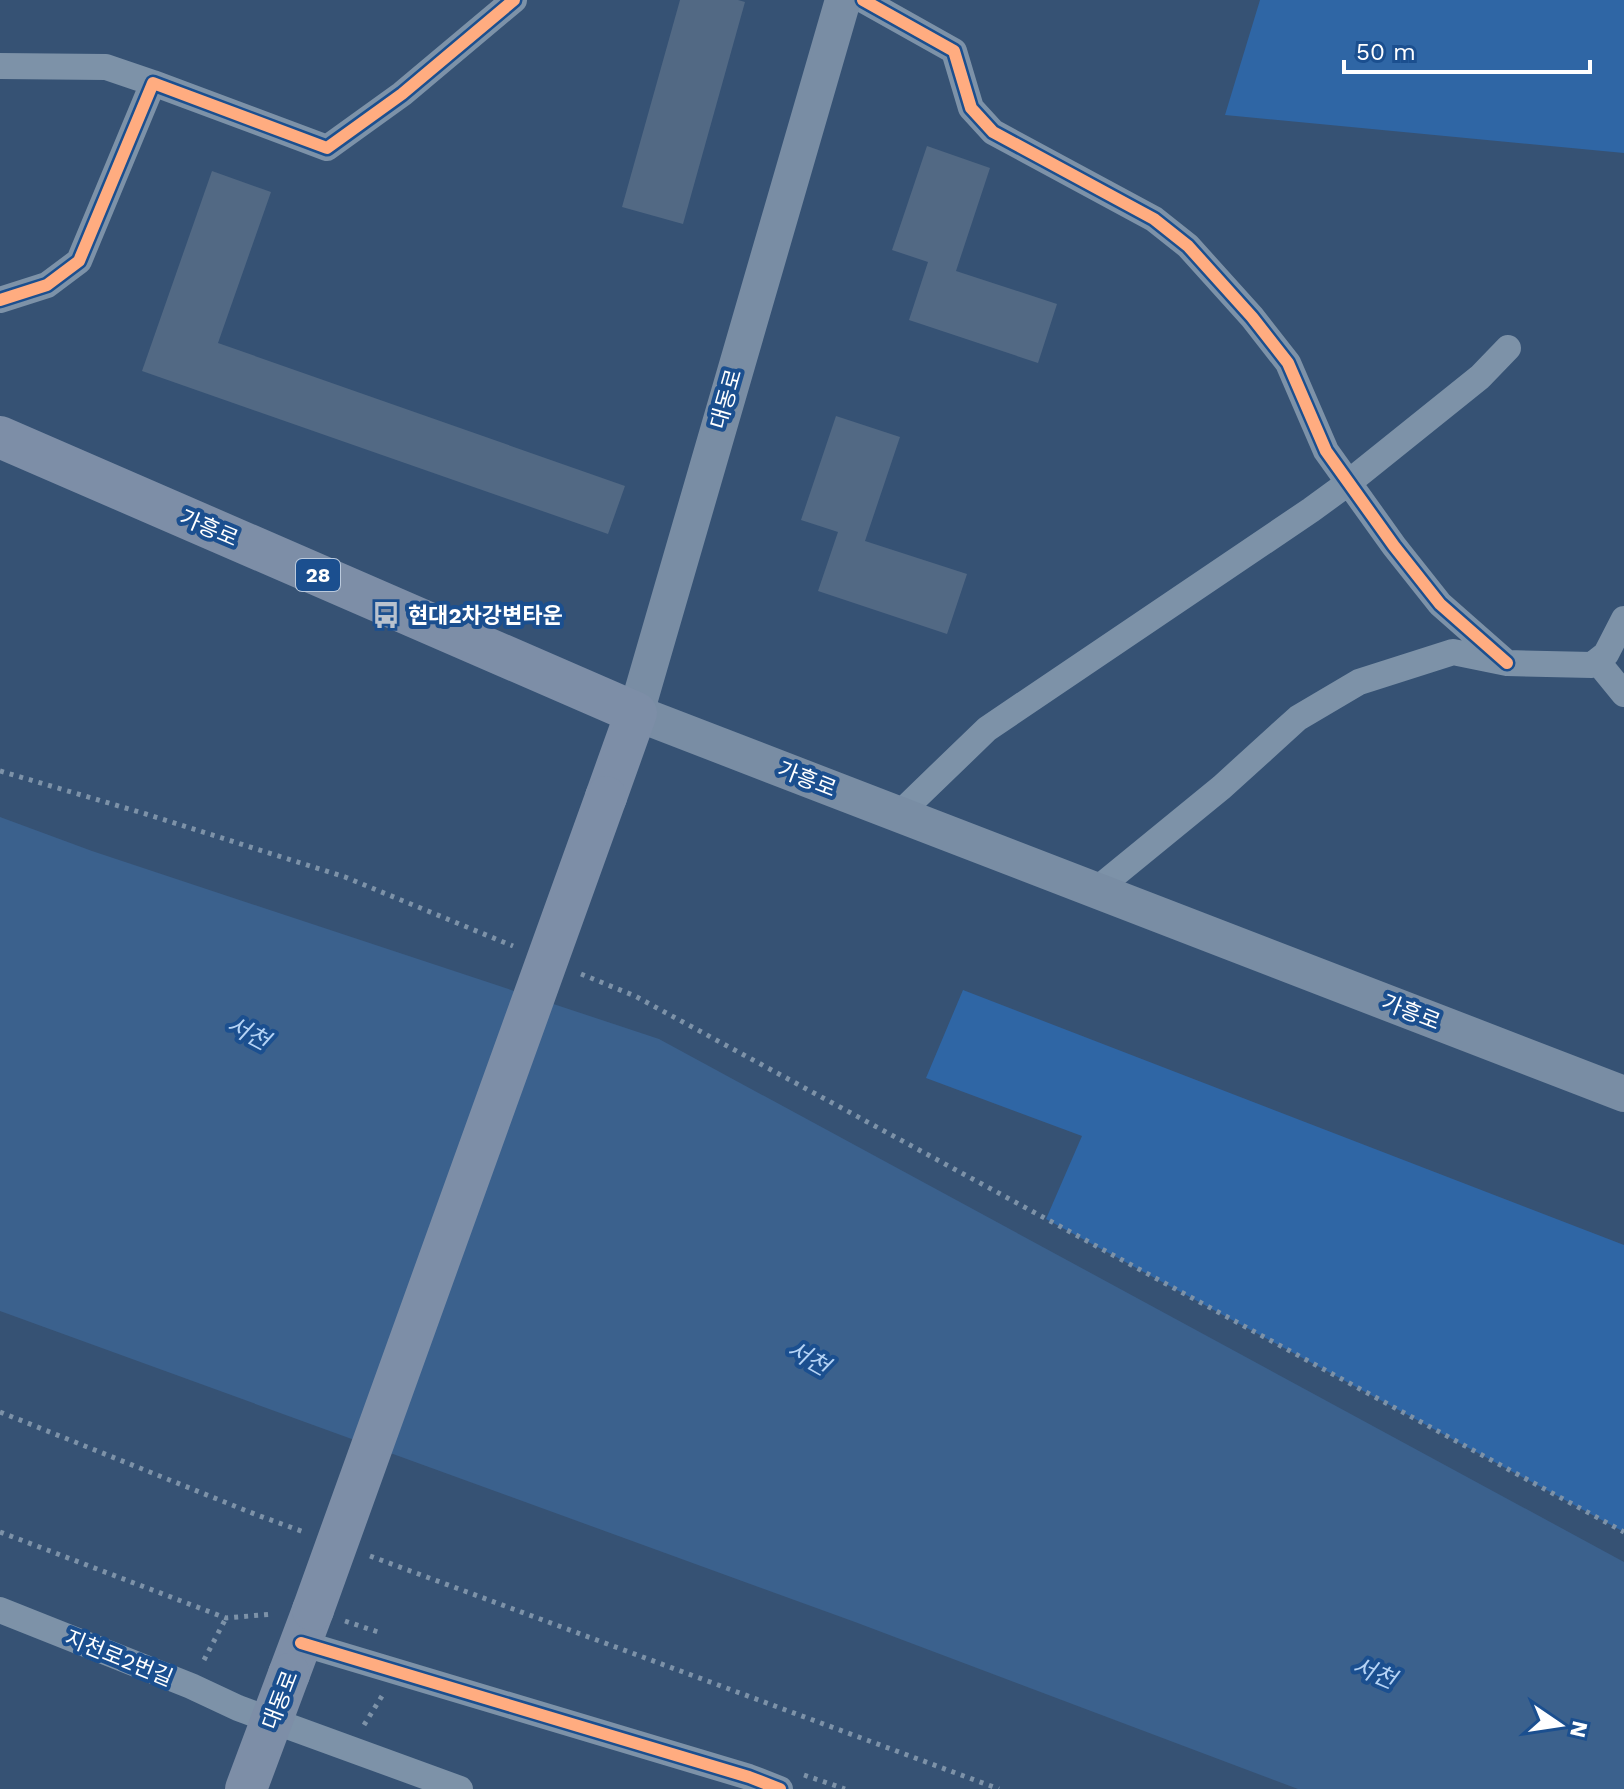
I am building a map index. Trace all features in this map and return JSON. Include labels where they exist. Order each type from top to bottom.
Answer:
[{"type":"main road","name":"대동로","points":[[246,1789],[636,713],[843,0]]},
{"type":"main road","name":"가흥로","points":[[0,437],[636,713],[1624,1094]]},
{"type":"street","points":[[0,66],[106,67],[327,148],[402,94],[514,0]]},
{"type":"street","points":[[863,0],[954,51],[971,108],[993,132],[1154,219],[1188,246],[1252,317],[1288,363],[1326,451],[1394,546],[1440,604],[1507,663]]},
{"type":"street","points":[[0,300],[47,285],[79,261],[153,83]]},
{"type":"street","points":[[899,814],[987,729],[1348,483],[1480,377],[1508,348]]},
{"type":"street","points":[[1096,890],[1222,787],[1298,718],[1359,682],[1453,652],[1507,663],[1592,665],[1609,655],[1624,619]]},
{"type":"street","points":[[1609,655],[1624,694]]},
{"type":"street","name":"지천로2번길","points":[[0,1610],[191,1686],[238,1708],[460,1789]]},
{"type":"street","points":[[301,1642],[780,1789]]},
{"type":"path","points":[[0,771],[345,877],[519,949]]},
{"type":"path","points":[[577,973],[635,996],[1624,1532]]},
{"type":"path","points":[[0,1412],[312,1535]]},
{"type":"path","points":[[0,1532],[226,1618],[301,1642]]},
{"type":"path","points":[[368,1555],[999,1789]]},
{"type":"path","points":[[191,1686],[226,1618]]},
{"type":"path","points":[[349,1748],[397,1672]]},
{"type":"shaded area","points":[[1260,0],[1624,0],[1624,153],[1225,115]]},
{"type":"shaded area","points":[[963,990],[1624,1245],[1624,1532],[1046,1219],[1082,1136],[926,1078]]},
{"type":"water","name":"서천","points":[[0,817],[92,851],[659,1039],[1624,1562],[1624,1789],[1298,1789],[855,1622],[0,1311]]},
{"type":"building","points":[[680,0],[745,2],[683,224],[622,207]]},
{"type":"building","points":[[927,146],[990,168],[956,271],[1057,304],[1038,363],[909,320],[928,262],[892,250]]},
{"type":"building","points":[[212,171],[271,192],[218,343],[625,486],[608,534],[142,371]]},
{"type":"building","points":[[836,416],[900,437],[865,541],[967,574],[947,634],[818,591],[838,532],[801,520]]},
{"type":"cycle path","points":[[0,300],[47,285],[79,261],[153,83],[327,148],[402,94],[514,0]]},
{"type":"cycle path","points":[[863,0],[954,51],[971,108],[993,132],[1154,219],[1188,246],[1252,317],[1288,363],[1326,451],[1394,546],[1440,604],[1507,663]]},
{"type":"cycle path","points":[[301,1643],[749,1777],[780,1789]]},
{"type":"place","name":"현대2차강변타운","points":[[386,615]]}]
